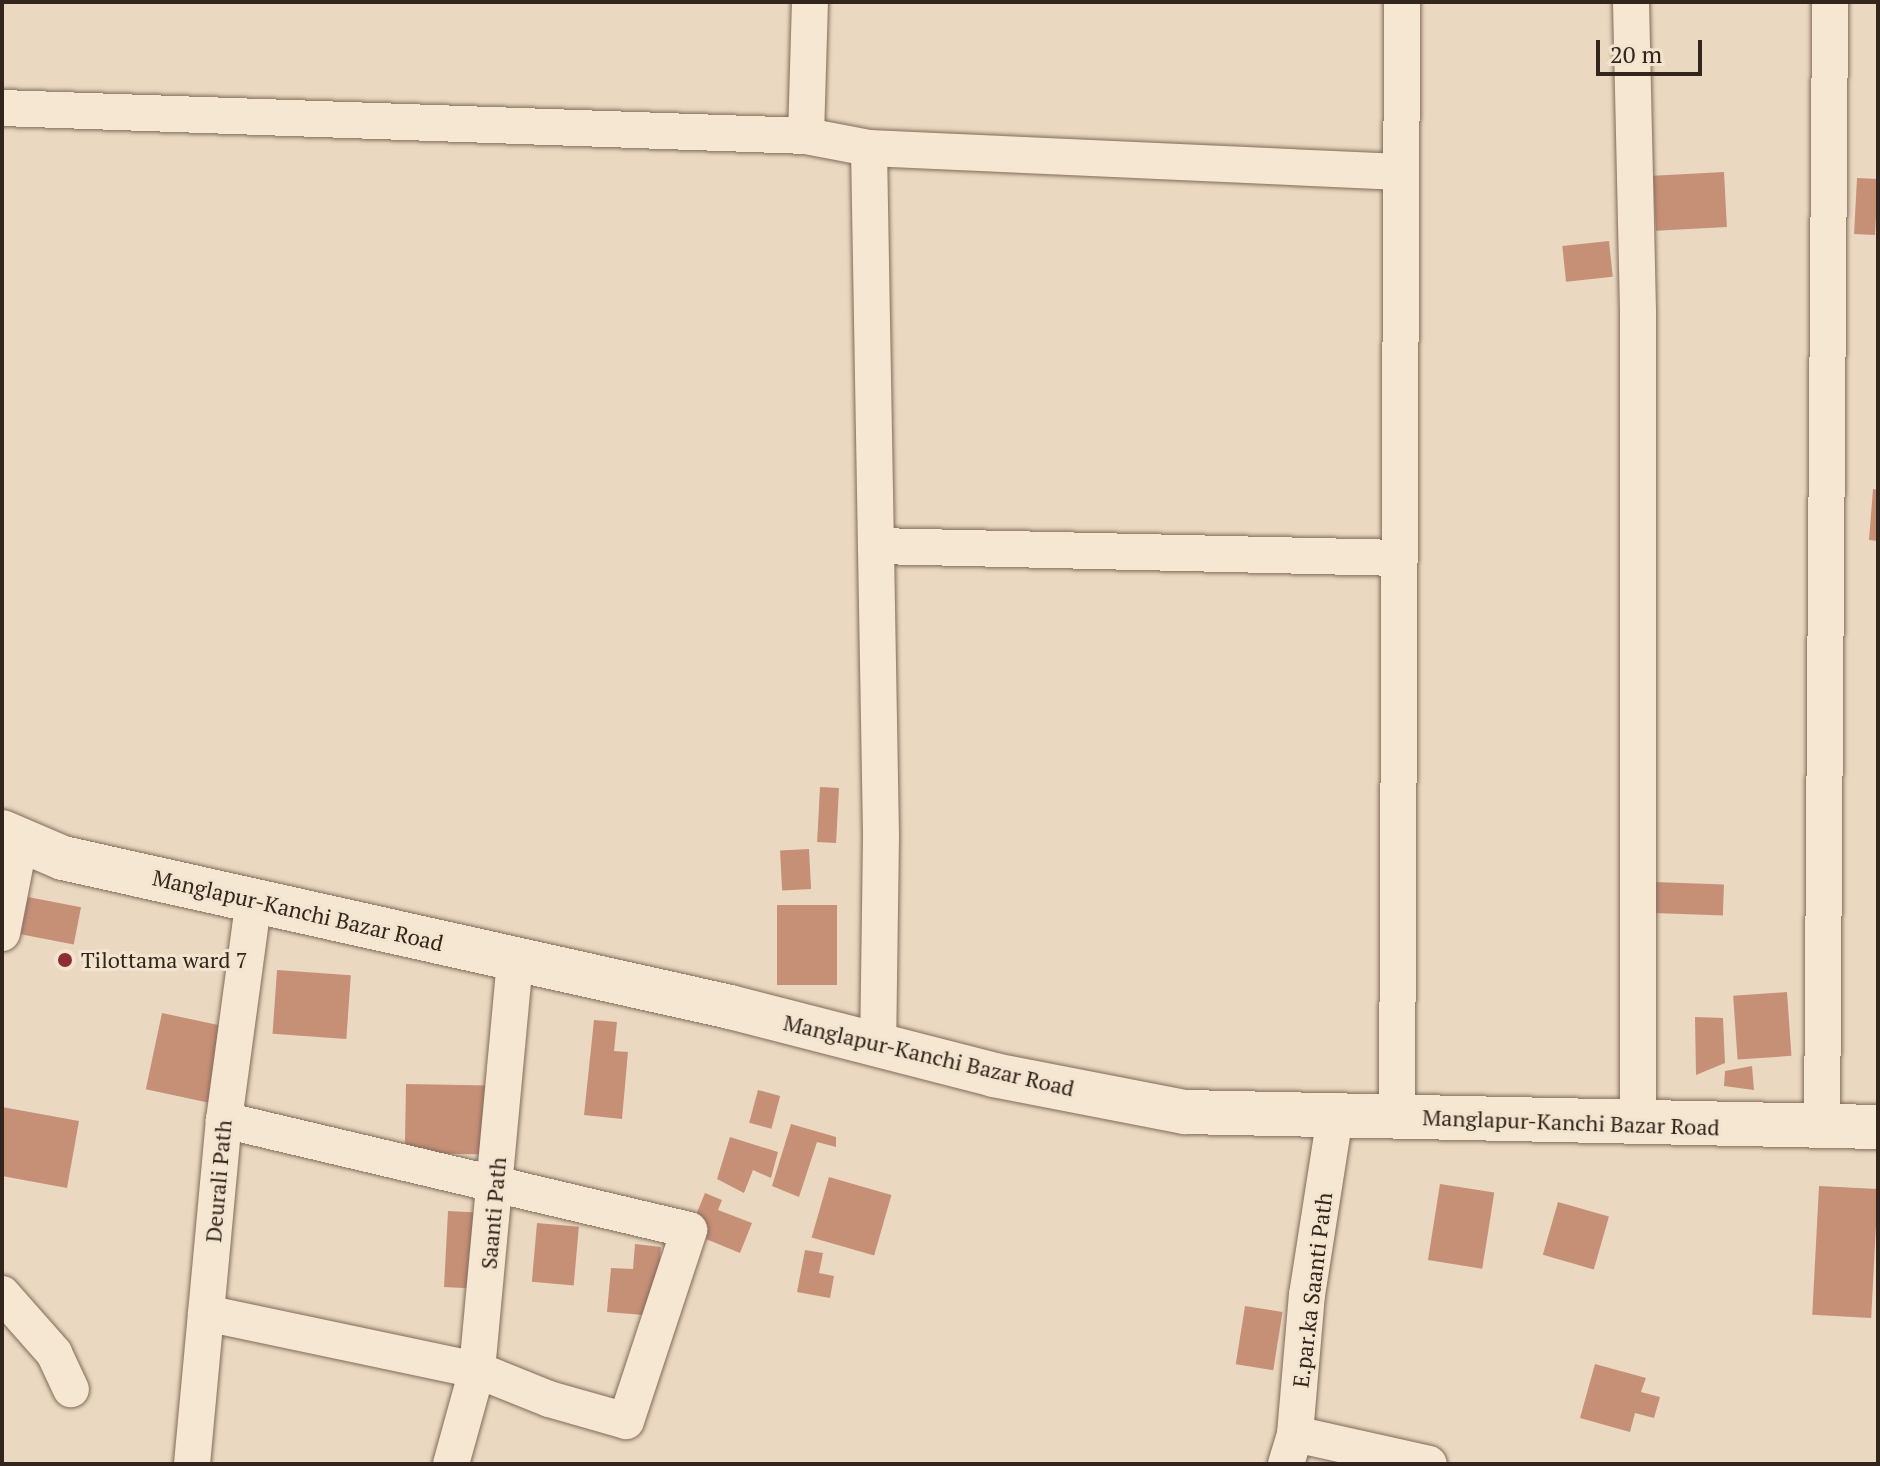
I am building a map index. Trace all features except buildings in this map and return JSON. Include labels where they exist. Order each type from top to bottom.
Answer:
[{"type":"street","points":[[806,136],[810,2]]},
{"type":"street","points":[[1397,1117],[1402,2]]},
{"type":"street","points":[[1631,2],[1638,311],[1638,1124]]},
{"type":"street","points":[[1822,1128],[1830,2]]},
{"type":"street","points":[[2,108],[806,136],[869,148],[1400,172]]},
{"type":"street","points":[[869,148],[876,546],[878,1043]]},
{"type":"street","points":[[876,546],[1399,558]]},
{"type":"street","points":[[2,933],[11,836]]},
{"type":"street","name":"Manglapur-Kanchi Bazar Road","points":[[11,836],[63,858],[254,898],[878,1043],[994,1075],[1185,1112],[1878,1127]]},
{"type":"street","name":"Deurali Path","points":[[192,1464],[224,1120],[254,898]]},
{"type":"street","name":"Saanti Path","points":[[451,1464],[477,1370],[515,959]]},
{"type":"street","name":"E.par.ka Saanti Path","points":[[1290,1449],[1307,1295],[1335,1116]]},
{"type":"street","points":[[206,1313],[477,1370],[549,1399],[626,1421],[689,1230],[224,1120]]},
{"type":"street","points":[[2,1294],[54,1353],[71,1389]]},
{"type":"street","points":[[1290,1449],[1429,1464]]},
{"type":"place","name":"Tilottama ward 7","points":[[65,960]]}]
